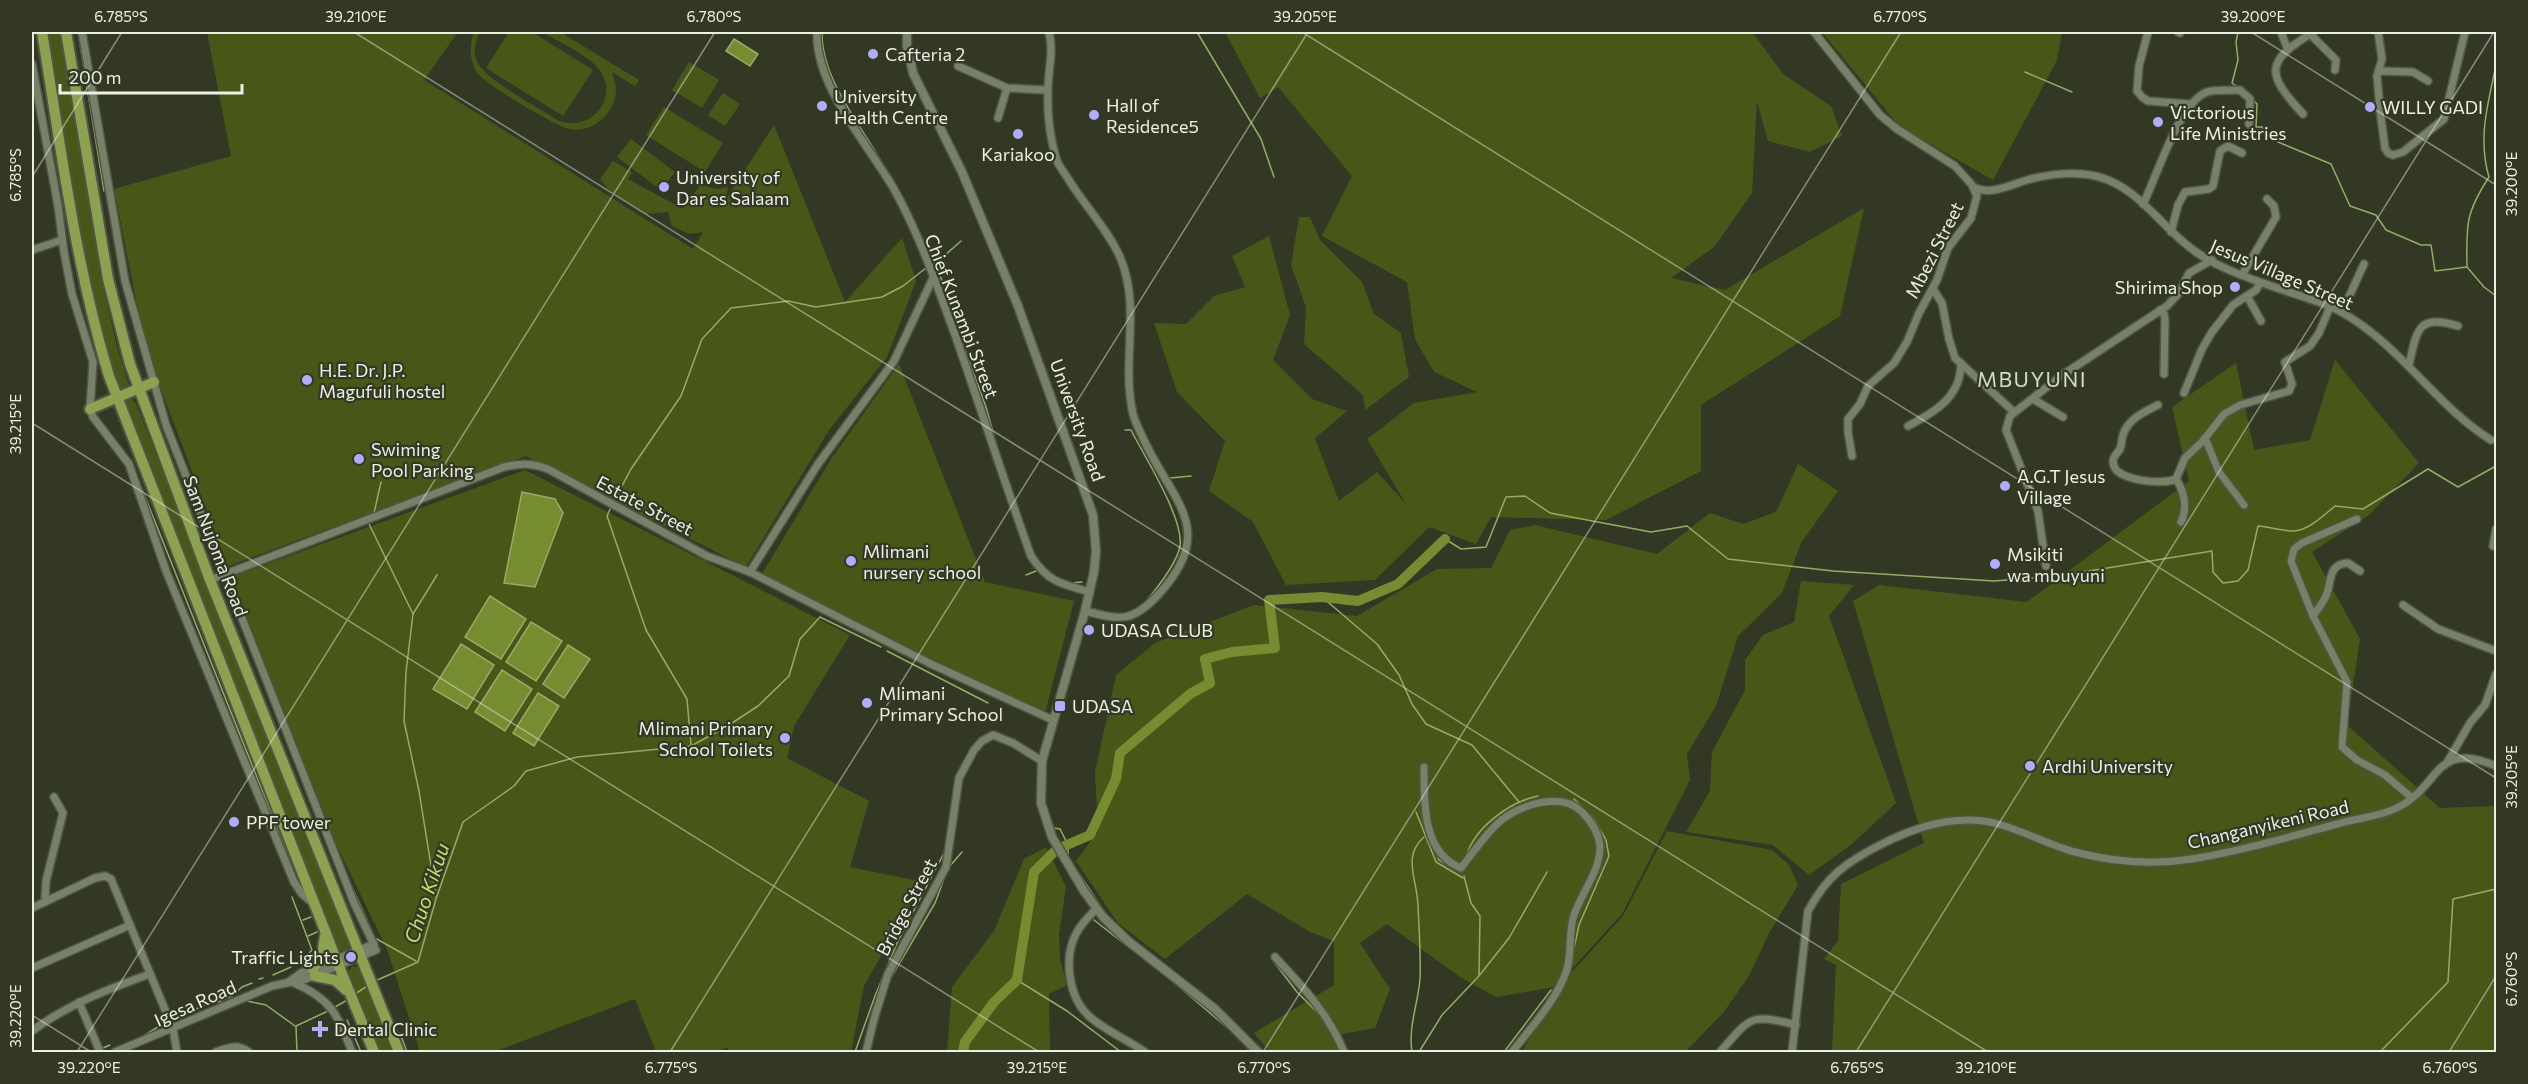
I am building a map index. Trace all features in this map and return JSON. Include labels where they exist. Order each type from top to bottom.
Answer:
[{"type":"main road","points":[[42,32],[87,297],[117,398],[374,1053]]},
{"type":"main road","name":"Sam Nujoma Road","points":[[66,32],[108,279],[130,364],[210,580],[399,1053]]},
{"type":"main road","points":[[90,409],[154,382]]},
{"type":"main road","points":[[325,930],[324,950],[314,973],[335,980],[350,994]]},
{"type":"street","points":[[82,32],[125,281],[166,426],[224,573]]},
{"type":"street","name":"Chief Kunambi Street","points":[[817,32],[819,54],[830,83],[858,135],[894,190],[934,276],[1030,556],[1038,567],[1054,581],[1090,592]]},
{"type":"street","name":"University Road","points":[[907,32],[907,46],[913,73],[962,172],[1018,306],[1091,504],[1095,526],[1096,551],[1090,592],[1042,762],[1041,802],[1052,837],[1096,909],[1128,942],[1222,1016],[1258,1053]]},
{"type":"street","points":[[1049,32],[1051,56],[1047,90],[1056,160],[1114,246],[1129,281],[1132,314],[1127,376],[1132,412],[1152,457],[1180,503],[1189,536],[1187,550],[1176,574],[1141,611],[1121,619],[1085,611]]},
{"type":"street","name":"Mbezi Street","points":[[1814,32],[1881,115],[1897,129],[1955,166],[1975,188],[1977,196],[1971,218],[1948,248],[1933,289],[1899,356],[1868,386],[1860,404],[1848,419],[1852,456]]},
{"type":"street","points":[[2148,32],[2139,66],[2137,91],[2148,101],[2190,104]]},
{"type":"street","points":[[2281,32],[2288,50]]},
{"type":"street","points":[[2378,32],[2382,59],[2379,71],[2380,110],[2385,147],[2391,154],[2398,155],[2444,120],[2465,32]]},
{"type":"street","points":[[2303,114],[2286,94],[2276,74],[2276,61],[2312,33],[2336,60],[2335,70]]},
{"type":"street","points":[[32,64],[72,294],[93,362],[90,409],[93,417],[129,464],[166,571],[294,882],[302,894],[314,904]]},
{"type":"street","points":[[958,66],[1008,88],[1047,90]]},
{"type":"street","points":[[2379,71],[2413,72],[2428,81]]},
{"type":"street","points":[[998,118],[1008,88]]},
{"type":"street","points":[[2144,204],[2176,130],[2190,104],[2207,92],[2240,90],[2250,99],[2249,124]]},
{"type":"street","points":[[2171,232],[2178,205],[2186,192],[2209,189],[2213,186],[2220,151],[2231,147],[2242,153]]},
{"type":"street","name":"Jesus Village Street","points":[[1975,188],[1985,191],[1994,190],[2028,180],[2072,174],[2107,179],[2144,204],[2171,232],[2198,253],[2260,283],[2342,312],[2409,365],[2463,422],[2491,440]]},
{"type":"street","points":[[2242,275],[2276,217],[2274,206],[2267,199]]},
{"type":"street","points":[[32,250],[62,240]]},
{"type":"street","points":[[2046,566],[2038,511],[2006,430],[2010,416],[2061,376],[2174,300],[2189,273],[2212,260]]},
{"type":"street","points":[[2342,312],[2364,264]]},
{"type":"street","points":[[750,572],[818,464],[894,361],[934,276]]},
{"type":"street","points":[[2184,393],[2202,348],[2212,332],[2233,305],[2256,290],[2260,283]]},
{"type":"street","points":[[1933,289],[1940,297],[1955,358],[2014,412]]},
{"type":"street","points":[[2247,296],[2261,321]]},
{"type":"street","points":[[2176,479],[2185,458],[2205,438],[2218,419],[2235,407],[2289,391],[2292,384],[2284,363],[2310,346],[2319,333],[2330,307]]},
{"type":"street","points":[[2160,310],[2165,320],[2164,374]]},
{"type":"street","points":[[2409,365],[2414,341],[2424,325],[2438,320],[2458,326]]},
{"type":"street","points":[[1908,426],[1933,412],[1951,396],[1960,378],[1961,363]]},
{"type":"street","points":[[2033,399],[2063,417]]},
{"type":"street","points":[[2158,405],[2138,416],[2126,429],[2121,448],[2114,457],[2114,464],[2118,471],[2137,479],[2160,482],[2176,479]]},
{"type":"street","points":[[2205,438],[2218,472],[2244,505]]},
{"type":"street","name":"Estate Street","points":[[210,580],[518,463],[533,464],[548,469],[707,556],[750,572],[931,664],[1053,720]]},
{"type":"street","points":[[2176,479],[2180,485],[2185,506],[2181,522]]},
{"type":"street","points":[[2357,519],[2345,526],[2317,534],[2302,543],[2291,555],[2291,561],[2313,616],[2347,682],[2342,747],[2357,760],[2385,775],[2412,798]]},
{"type":"street","points":[[2493,546],[2496,529]]},
{"type":"street","points":[[2313,616],[2326,597],[2329,578],[2336,568],[2348,563],[2360,571]]},
{"type":"street","name":"Igesa Road","points":[[115,1053],[272,986],[290,983],[301,973],[314,973],[375,946],[354,903],[224,573]]},
{"type":"street","points":[[2403,605],[2438,629],[2496,651]]},
{"type":"street","name":"Changanyikeni Road","points":[[1792,1053],[1808,911],[1817,895],[1837,870],[1862,855],[1907,832],[1946,822],[1967,820],[1996,824],[2074,851],[2118,860],[2160,862],[2192,858],[2279,840],[2381,814],[2399,807],[2412,798],[2448,760],[2470,723],[2485,705],[2496,674]]},
{"type":"street","name":"Bridge Street","points":[[866,1053],[888,974],[946,867],[956,789],[963,768],[982,741],[993,735],[1013,743],[1042,762]]},
{"type":"street","points":[[2448,760],[2473,759],[2496,766]]},
{"type":"street","points":[[1424,767],[1424,810],[1428,827],[1444,857],[1456,866],[1461,868],[1496,825],[1519,810],[1546,802],[1563,801],[1577,807],[1587,817],[1598,837],[1599,857],[1571,927],[1569,959],[1565,976],[1555,994],[1512,1053]]},
{"type":"street","points":[[45,902],[46,881],[63,813],[54,797]]},
{"type":"street","points":[[32,908],[84,882],[105,876],[111,879],[173,1029],[177,1053]]},
{"type":"street","points":[[1096,909],[1076,934],[1070,949],[1069,968],[1074,993],[1090,1017],[1145,1053]]},
{"type":"street","points":[[32,968],[130,926]]},
{"type":"street","points":[[1275,957],[1319,1005],[1334,1028],[1344,1053]]},
{"type":"street","points":[[32,1031],[58,1012],[150,974]]},
{"type":"street","points":[[290,983],[314,993],[332,1008],[352,1053]]},
{"type":"street","points":[[79,1002],[100,1053]]},
{"type":"street","points":[[1720,1053],[1737,1033],[1754,1019],[1768,1018],[1796,1025]]},
{"type":"street","points":[[216,1053],[232,1046],[242,1048],[249,1053]]},
{"type":"shaded area","points":[[46,32],[60,32],[104,291],[129,386],[118,390],[90,289]]},
{"type":"shaded area","points":[[207,32],[458,32],[424,80],[693,249],[703,232],[689,234],[672,226],[668,212],[646,214],[609,190],[600,179],[613,161],[632,172],[628,179],[683,209],[700,185],[717,189],[728,187],[726,199],[774,125],[845,302],[902,238],[916,281],[887,357],[829,430],[746,567],[526,456],[228,566],[146,350],[114,189],[231,156]]},
{"type":"shaded area","points":[[474,32],[480,32],[475,51],[476,59],[483,70],[502,86],[559,121],[581,122],[590,118],[604,103],[606,83],[601,72],[590,60],[542,32],[560,32],[639,80],[635,86],[612,72],[616,90],[612,106],[607,114],[594,125],[586,128],[578,130],[562,127],[522,105],[479,75],[473,65],[471,54]]},
{"type":"shaded area","points":[[509,32],[532,32],[593,70],[563,116],[486,68]]},
{"type":"shaded area","points":[[1225,32],[1752,32],[1783,74],[1831,106],[1842,136],[1810,152],[1768,141],[1757,101],[1752,193],[1714,247],[1671,278],[1725,290],[1864,208],[1840,316],[1701,405],[1701,471],[1606,520],[1491,517],[1476,544],[1429,527],[1375,580],[1286,585],[1253,522],[1209,491],[1225,441],[1177,392],[1154,323],[1186,324],[1214,296],[1245,287],[1232,256],[1269,236],[1290,315],[1273,360],[1312,399],[1347,411],[1315,438],[1339,501],[1377,472],[1406,504],[1367,439],[1414,403],[1477,392],[1434,372],[1415,339],[1407,282],[1322,236],[1352,176],[1278,87],[1260,98]]},
{"type":"shaded area","points":[[1822,32],[2062,32],[2057,60],[1993,180],[1899,126]]},
{"type":"shaded area","points":[[734,39],[758,54],[750,66],[726,51]]},
{"type":"shaded area","points":[[689,62],[719,80],[702,108],[672,90]]},
{"type":"shaded area","points":[[723,93],[740,104],[725,126],[708,115]]},
{"type":"shaded area","points":[[664,107],[723,143],[705,172],[646,135]]},
{"type":"shaded area","points":[[631,139],[675,172],[661,190],[617,157]]},
{"type":"shaded area","points":[[1299,217],[1310,217],[1320,240],[1362,282],[1374,314],[1401,333],[1409,377],[1365,410],[1363,395],[1304,344],[1306,307],[1291,265]]},
{"type":"shaded area","name":"Ardhi University","points":[[2335,360],[2419,463],[2369,515],[2312,552],[2360,639],[2347,725],[2440,808],[2496,806],[2496,1052],[1832,1052],[1836,965],[1824,959],[1838,941],[1841,884],[1924,843],[1853,601],[1879,585],[2027,602],[2189,481],[2172,407],[2236,363],[2254,450],[2310,440]]},
{"type":"shaded area","points":[[899,364],[985,582],[1074,601],[1044,717],[762,574],[831,459]]},
{"type":"shaded area","points":[[130,397],[136,404],[351,944],[346,951],[338,950],[121,401]]},
{"type":"shaded area","points":[[1798,464],[1838,491],[1801,543],[1782,593],[1738,636],[1716,706],[1687,754],[1690,780],[1622,914],[1555,987],[1496,997],[1460,977],[1387,924],[1360,943],[1390,989],[1375,1028],[1342,1034],[1341,1052],[1270,1052],[1254,1033],[1334,985],[1334,941],[1310,932],[1247,894],[1165,959],[1118,923],[1076,861],[1098,831],[1095,772],[1116,675],[1155,643],[1254,605],[1357,616],[1437,569],[1491,568],[1510,530],[1535,525],[1657,554],[1710,513],[1743,524],[1776,512]]},
{"type":"shaded area","points":[[525,470],[850,635],[794,726],[787,758],[869,801],[850,867],[923,882],[864,986],[851,1052],[729,1052],[727,1047],[718,1052],[656,1052],[635,999],[493,1052],[420,1052],[387,949],[336,844],[231,577]]},
{"type":"shaded area","points":[[522,492],[555,499],[563,513],[535,587],[504,583]]},
{"type":"shaded area","points":[[1801,581],[1854,585],[1829,616],[1896,803],[1852,844],[1809,875],[1773,845],[1686,832],[1710,791],[1712,752],[1745,690],[1745,660],[1763,635],[1794,622]]},
{"type":"shaded area","points":[[490,596],[526,619],[501,659],[465,637]]},
{"type":"shaded area","points":[[531,622],[562,641],[536,681],[506,662]]},
{"type":"shaded area","points":[[461,644],[494,665],[467,709],[433,689]]},
{"type":"shaded area","points":[[568,645],[590,659],[564,698],[543,684]]},
{"type":"shaded area","points":[[502,670],[532,689],[505,731],[475,712]]},
{"type":"shaded area","points":[[538,693],[559,706],[534,746],[513,733]]},
{"type":"shaded area","points":[[1667,831],[1772,850],[1789,865],[1798,885],[1769,933],[1750,974],[1724,1012],[1685,1052],[1522,1052],[1561,984],[1623,916]]},
{"type":"shaded area","points":[[1046,847],[1066,887],[1059,934],[1060,959],[1067,985],[1049,994],[1050,1052],[947,1052],[952,987],[994,931],[1024,859]]},
{"type":"shaded area","points":[[352,966],[361,968],[395,1052],[379,1052],[348,974]]},
{"type":"waterway","points":[[78,32],[104,191]]},
{"type":"waterway","points":[[822,32],[823,49],[835,83],[882,163]]},
{"type":"waterway","points":[[1197,32],[1261,139],[1274,177]]},
{"type":"waterway","points":[[2238,32],[2236,42],[2238,60],[2232,83],[2238,87]]},
{"type":"waterway","points":[[2467,266],[2469,219],[2481,189],[2489,177],[2484,137],[2495,70]]},
{"type":"waterway","points":[[2025,72],[2072,92]]},
{"type":"waterway","points":[[2253,100],[2257,104],[2256,127],[2262,127],[2269,135],[2277,135],[2278,142],[2331,164],[2350,206],[2376,215],[2386,230],[2421,245],[2431,245],[2435,271],[2467,267],[2484,287],[2496,296]]},
{"type":"waterway","points":[[915,223],[948,293],[997,447]]},
{"type":"waterway","points":[[936,263],[961,241]]},
{"type":"waterway","points":[[997,246],[1007,269]]},
{"type":"waterway","points":[[613,503],[631,469],[681,396],[702,339],[731,308],[788,301],[816,307],[882,297],[903,286],[926,268]]},
{"type":"waterway","points":[[1130,278],[1133,294]]},
{"type":"waterway","points":[[1133,342],[1134,311]]},
{"type":"waterway","points":[[1033,335],[1074,449]]},
{"type":"waterway","points":[[98,418],[103,424]]},
{"type":"waterway","points":[[1125,430],[1131,430],[1153,471],[1170,504],[1180,534],[1180,546],[1174,561],[1143,605]]},
{"type":"waterway","points":[[132,464],[299,883]]},
{"type":"waterway","points":[[1445,539],[1461,549],[1486,547],[1506,497],[1525,496],[1550,513],[1651,532],[1687,526],[1728,559],[1833,571],[1994,581],[2058,576],[2212,551],[2213,572],[2223,583],[2238,581],[2248,570],[2258,526],[2289,531],[2299,530],[2316,522],[2335,506],[2363,509],[2428,469],[2458,487],[2496,466]]},
{"type":"waterway","points":[[1170,478],[1191,476]]},
{"type":"waterway","points":[[374,513],[381,482]]},
{"type":"waterway","points":[[611,507],[607,516],[646,630],[687,699],[691,745]]},
{"type":"waterway","points":[[1098,522],[1099,535]]},
{"type":"waterway","points":[[369,524],[413,614]]},
{"type":"waterway","points":[[1062,847],[1090,835],[1116,779],[1120,753],[1190,694],[1210,683],[1205,659],[1232,652],[1275,648],[1269,600],[1322,597],[1358,601],[1398,584],[1445,539]]},
{"type":"waterway","points":[[1026,575],[1036,571]]},
{"type":"waterway","points":[[436,897],[419,791],[404,721],[406,672],[413,614],[437,575]]},
{"type":"waterway","points":[[1071,583],[1082,582]]},
{"type":"waterway","points":[[1322,597],[1377,644],[1399,675],[1412,704],[1426,724],[1472,745],[1519,802]]},
{"type":"waterway","points":[[1090,608],[1106,612]]},
{"type":"waterway","points":[[375,981],[418,962],[436,899],[463,822],[514,786],[526,771],[577,757],[691,746],[758,706],[789,676],[800,639],[820,617],[881,647]]},
{"type":"waterway","points":[[1071,673],[1079,646]]},
{"type":"waterway","points":[[887,651],[988,703]]},
{"type":"waterway","points":[[1466,857],[1477,836],[1494,818],[1516,804],[1538,796]]},
{"type":"waterway","points":[[1573,953],[1579,925],[1609,856],[1606,840],[1594,819],[1574,799]]},
{"type":"waterway","points":[[1416,812],[1436,862],[1463,878]]},
{"type":"waterway","points":[[1054,828],[1060,829],[1068,845],[1068,857]]},
{"type":"waterway","points":[[1412,1052],[1411,1034],[1420,970],[1418,905],[1412,860],[1417,844],[1424,837]]},
{"type":"waterway","points":[[949,867],[962,852]]},
{"type":"waterway","points":[[963,1052],[965,1042],[994,1002],[1017,980],[1034,872],[1054,852]]},
{"type":"waterway","points":[[855,1052],[897,943],[944,853]]},
{"type":"waterway","points":[[1437,854],[1439,860],[1461,872],[1462,870]]},
{"type":"waterway","points":[[1074,866],[1101,907]]},
{"type":"waterway","points":[[889,981],[935,903],[947,871]]},
{"type":"waterway","points":[[1419,1052],[1442,1015],[1479,976],[1509,938],[1547,872]]},
{"type":"waterway","points":[[1464,876],[1471,903],[1480,916],[1479,975]]},
{"type":"waterway","points":[[352,887],[375,938],[416,961]]},
{"type":"waterway","points":[[2380,1052],[2448,982],[2453,899],[2496,889]]},
{"type":"waterway","points":[[292,897],[312,950],[300,963]]},
{"type":"waterway","points":[[303,920],[311,917]]},
{"type":"waterway","points":[[1094,920],[1230,1030]]},
{"type":"waterway","points":[[308,936],[317,932]]},
{"type":"waterway","points":[[1274,962],[1297,992],[1319,1014]]},
{"type":"waterway","points":[[273,975],[291,967]]},
{"type":"waterway","points":[[259,979],[263,978]]},
{"type":"waterway","points":[[1017,980],[1067,1011],[1121,1052]]},
{"type":"waterway","points":[[173,1020],[209,1003],[232,996],[242,987],[252,983]]},
{"type":"waterway","name":"Chuo Kikuu","points":[[355,994],[369,985]]},
{"type":"waterway","points":[[1195,988],[1210,1000]]},
{"type":"waterway","points":[[1504,1052],[1551,990]]},
{"type":"waterway","name":"Chuo Kikuu","points":[[335,1007],[349,999]]},
{"type":"waterway","points":[[247,1001],[266,1005],[295,1026]]},
{"type":"waterway","points":[[872,1041],[881,1008]]},
{"type":"waterway","name":"Chuo Kikuu","points":[[297,1052],[296,1026],[328,1011]]},
{"type":"waterway","points":[[347,1020],[361,1052]]},
{"type":"waterway","points":[[142,1037],[164,1023]]},
{"type":"waterway","points":[[1327,1025],[1336,1042]]},
{"type":"waterway","points":[[400,1033],[407,1052]]},
{"type":"waterway","points":[[1244,1044],[1251,1052]]},
{"type":"waterway","points":[[103,1048],[110,1045]]},
{"type":"place","name":"Cafteria 2","points":[[873,54]]},
{"type":"place","name":"University Health Centre","points":[[822,106]]},
{"type":"place","name":"WILLY GADI","points":[[2370,107]]},
{"type":"place","name":"Hall of Residence5","points":[[1094,115]]},
{"type":"place","name":"Victorious Life Ministries","points":[[2158,122]]},
{"type":"place","name":"Kariakoo","points":[[1018,134]]},
{"type":"place","name":"University of Dar es Salaam","points":[[664,187]]},
{"type":"place","name":"Shirima Shop","points":[[2235,287]]},
{"type":"place","name":"H.E. Dr. J.P. Magufuli hostel","points":[[307,380]]},
{"type":"place","name":"Swiming Pool Parking","points":[[359,459]]},
{"type":"place","name":"A.G.T Jesus Village","points":[[2005,486]]},
{"type":"place","name":"Mlimani nursery school","points":[[851,561]]},
{"type":"place","name":"Msikiti wa mbuyuni","points":[[1995,564]]},
{"type":"place","name":"UDASA CLUB","points":[[1089,630]]},
{"type":"place","name":"Mlimani Primary School","points":[[867,703]]},
{"type":"place","name":"UDASA","points":[[1060,706]]},
{"type":"place","name":"Mlimani Primary School Toilets","points":[[785,738]]},
{"type":"place","name":"Ardhi University","points":[[2030,766]]},
{"type":"place","name":"PPF tower","points":[[234,822]]},
{"type":"place","name":"Traffic Lights","points":[[351,957]]},
{"type":"place","name":"Dental Clinic","points":[[320,1029]]},
{"type":"district","name":"MBUYUNI","points":[[2032,378]]}]
